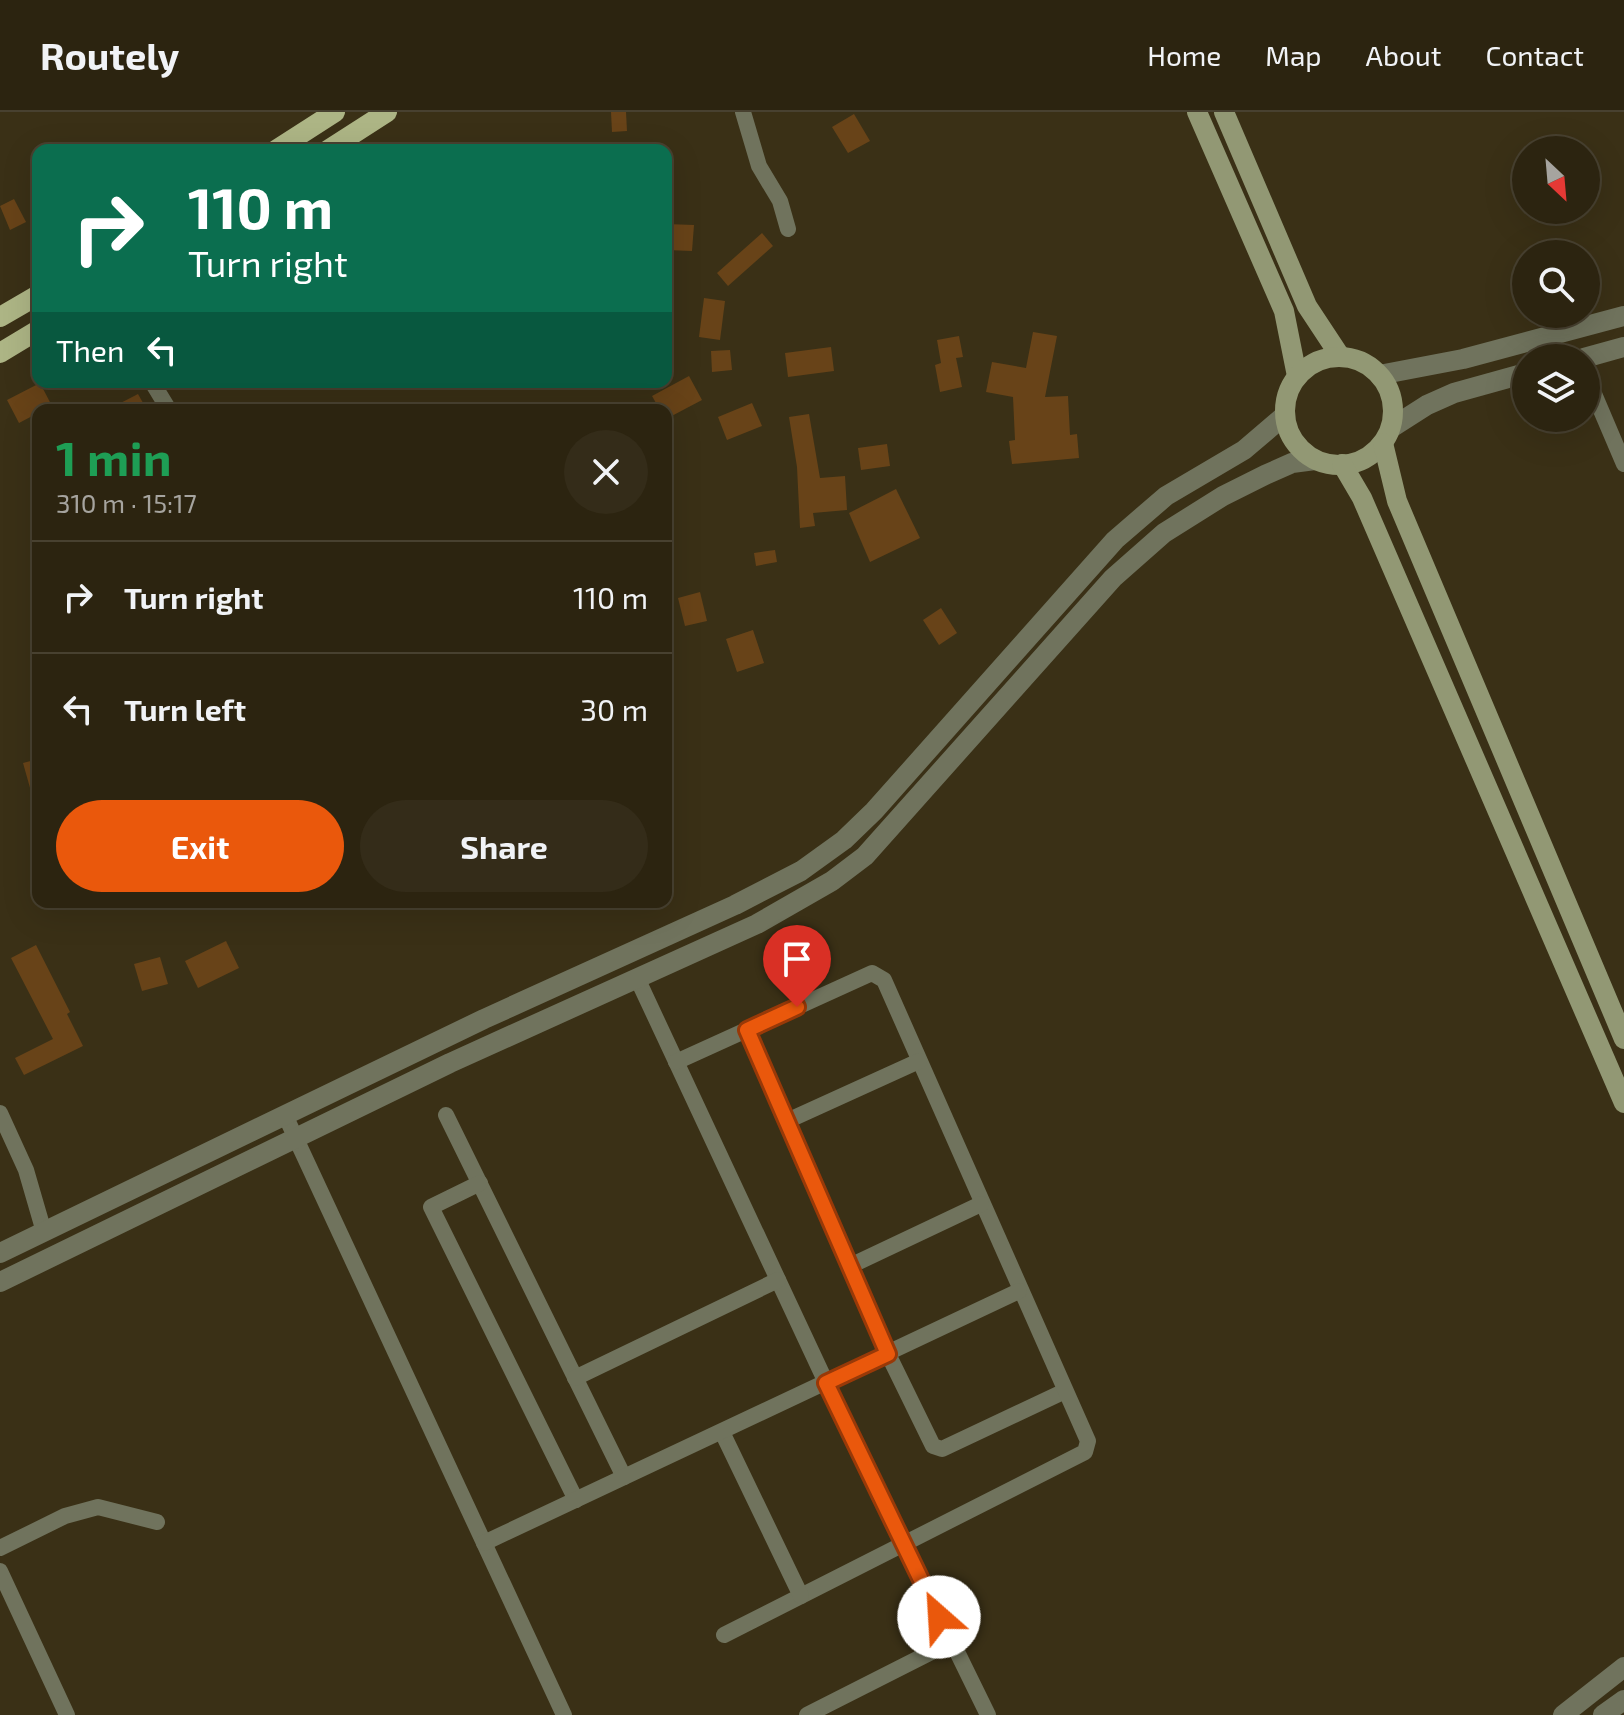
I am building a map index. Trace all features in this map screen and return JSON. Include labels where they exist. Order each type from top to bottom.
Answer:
[{"type":"main road","points":[[285,144],[335,112]]},
{"type":"main road","points":[[337,144],[387,112]]},
{"type":"main road","points":[[1197,112],[1284,311],[1297,376]]},
{"type":"main road","points":[[1224,112],[1307,306],[1340,356]]},
{"type":"main road","points":[[0,317],[32,298]]},
{"type":"main road","points":[[0,353],[32,334]]},
{"type":"main road","points":[[1387,436],[1369,456],[1352,464],[1333,465],[1315,460],[1300,449],[1289,433],[1285,415],[1286,401],[1297,376],[1309,365],[1324,359],[1340,356],[1357,359],[1372,367],[1392,395],[1394,411],[1387,436],[1397,501],[1624,1039]]},
{"type":"main road","points":[[1342,464],[1362,498],[1624,1103]]},
{"type":"street","points":[[743,112],[759,166],[780,201],[788,229]]},
{"type":"street","points":[[1379,375],[1463,359],[1624,316]]},
{"type":"street","points":[[1600,354],[1624,347]]},
{"type":"street","points":[[1387,436],[1427,405],[1454,393],[1512,377]]},
{"type":"street","points":[[1600,409],[1624,464]]},
{"type":"street","points":[[0,1253],[484,1019],[735,905],[801,871],[844,840],[874,811],[1115,540],[1166,496],[1244,450],[1285,415]]},
{"type":"street","points":[[1606,424],[1624,419]]},
{"type":"street","points":[[0,1282],[450,1063],[757,924],[821,888],[854,864],[915,802],[1113,578],[1164,533],[1223,496],[1265,475],[1292,463],[1315,460]]},
{"type":"street","points":[[676,1062],[872,973],[884,980],[1088,1441],[1085,1452],[724,1635]]},
{"type":"street","points":[[637,978],[826,1383],[988,1715]]},
{"type":"street","points":[[747,1030],[888,1354],[933,1446],[942,1449],[1065,1391]]},
{"type":"street","points":[[787,1121],[919,1061]]},
{"type":"street","points":[[0,1113],[26,1170],[44,1232]]},
{"type":"street","points":[[285,1115],[564,1715]]},
{"type":"street","points":[[446,1115],[624,1477]]},
{"type":"street","points":[[480,1183],[431,1207],[576,1500]]},
{"type":"street","points":[[850,1266],[981,1204]]},
{"type":"street","points":[[575,1378],[778,1280]]},
{"type":"street","points":[[484,1543],[1019,1291]]},
{"type":"street","points":[[722,1432],[801,1596]]},
{"type":"street","points":[[0,1548],[65,1516],[98,1507],[157,1522]]},
{"type":"street","points":[[0,1571],[67,1715]]},
{"type":"street","points":[[807,1715],[951,1642]]},
{"type":"street","points":[[1563,1715],[1624,1667]]},
{"type":"street","points":[[1603,1715],[1624,1700]]},
{"type":"building","points":[[611,112],[626,112],[627,131],[612,132]]},
{"type":"building","points":[[854,114],[870,141],[848,153],[832,127]]},
{"type":"building","points":[[14,199],[26,222],[10,230],[0,206]]},
{"type":"building","points":[[672,224],[694,225],[692,251],[672,250]]},
{"type":"building","points":[[762,233],[773,246],[728,286],[717,273]]},
{"type":"building","points":[[704,298],[725,301],[720,340],[699,337]]},
{"type":"building","points":[[1033,332],[1057,336],[1045,397],[1068,396],[1070,435],[1077,434],[1079,458],[1012,464],[1009,441],[1015,440],[1013,397],[986,392],[992,362],[1026,368]]},
{"type":"building","points":[[959,336],[963,357],[956,358],[962,387],[940,392],[935,365],[941,363],[937,340]]},
{"type":"building","points":[[831,347],[834,371],[788,377],[785,353]]},
{"type":"building","points":[[730,350],[732,370],[712,372],[711,351]]},
{"type":"building","points":[[689,376],[702,400],[672,416],[672,404],[657,404],[652,396],[672,388]]},
{"type":"building","points":[[32,387],[43,388],[51,404],[32,404],[32,416],[19,423],[7,400]]},
{"type":"building","points":[[138,394],[144,404],[119,404]]},
{"type":"building","points":[[752,403],[762,426],[727,440],[718,417]]},
{"type":"building","points":[[809,414],[820,478],[845,476],[847,510],[813,513],[815,526],[800,528],[797,467],[789,417]]},
{"type":"building","points":[[887,444],[890,466],[861,470],[858,448]]},
{"type":"building","points":[[896,489],[920,538],[870,562],[849,513]]},
{"type":"building","points":[[775,550],[777,562],[756,566],[754,553]]},
{"type":"building","points":[[700,592],[707,621],[685,626],[678,598]]},
{"type":"building","points":[[941,608],[957,633],[939,645],[923,620]]},
{"type":"building","points":[[753,630],[764,663],[737,672],[726,639]]},
{"type":"building","points":[[32,761],[32,795],[23,763]]},
{"type":"building","points":[[226,941],[239,968],[198,988],[185,961]]},
{"type":"building","points":[[36,945],[70,1012],[67,1014],[83,1046],[24,1075],[15,1058],[53,1039],[11,958]]},
{"type":"building","points":[[160,957],[168,984],[142,991],[134,964]]},
{"type":"route","points":[[797,1007],[747,1030],[888,1354],[826,1383],[939,1617]]}]
